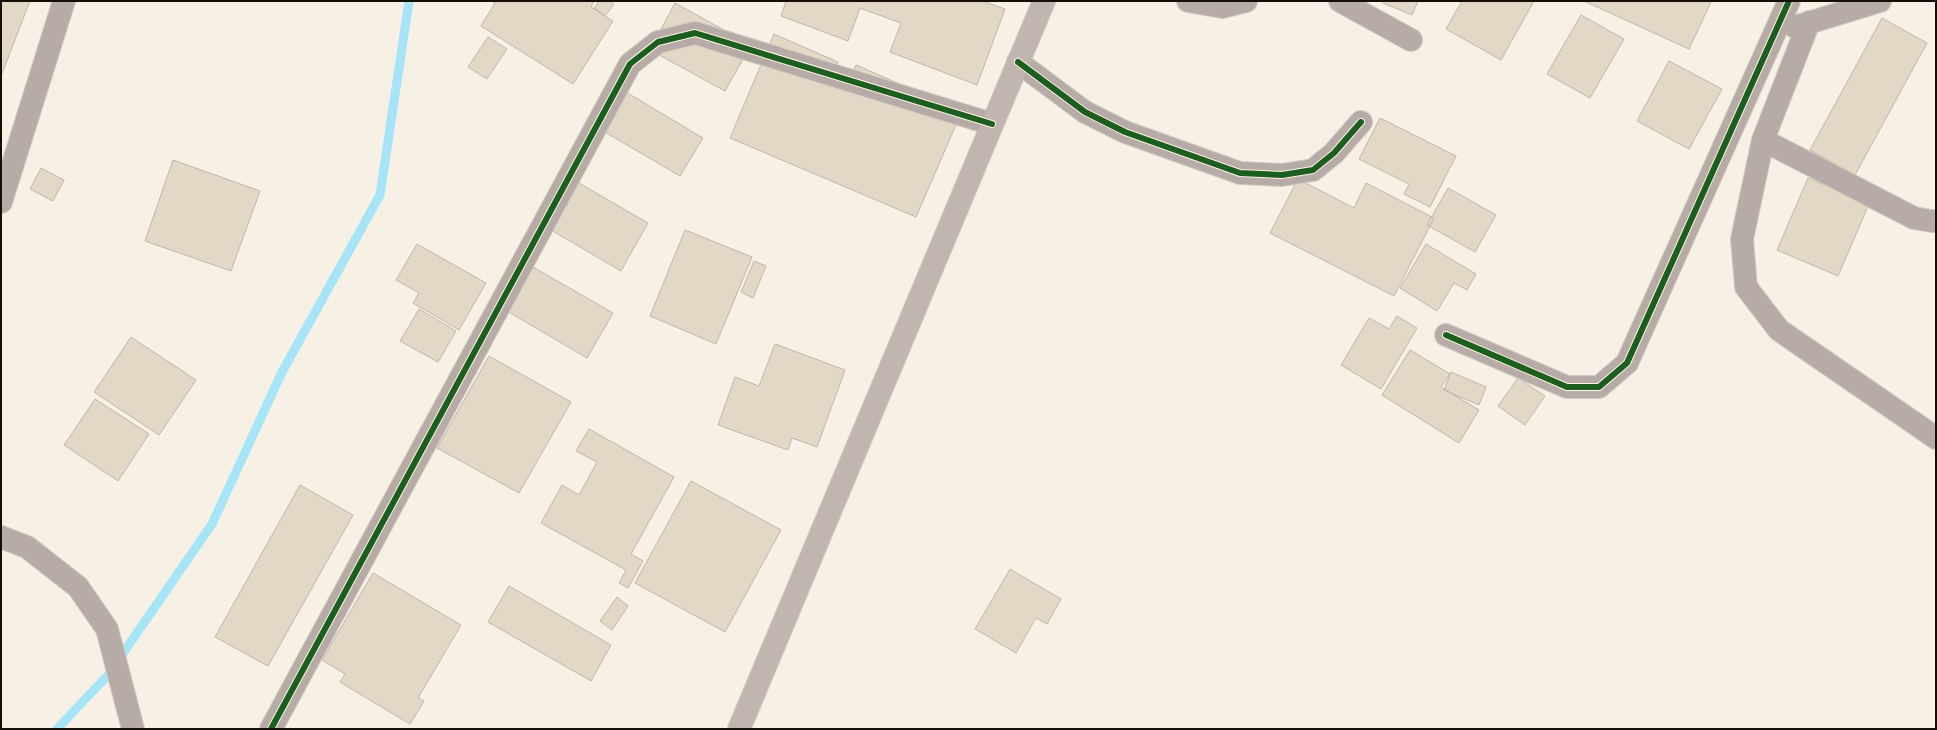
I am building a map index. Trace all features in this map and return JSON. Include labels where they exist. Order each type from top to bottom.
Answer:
[{"type":"main road","points":[[739,729],[1044,1]]},
{"type":"street","points":[[1,202],[64,1]]},
{"type":"street","points":[[1188,1],[1222,7],[1246,1]]},
{"type":"street","points":[[1340,1],[1411,40]]},
{"type":"street","points":[[1446,335],[1567,387],[1599,387],[1627,363],[1789,1]]},
{"type":"street","points":[[1775,33],[1880,1]]},
{"type":"street","points":[[1809,22],[1762,140],[1742,239],[1746,287],[1779,330],[1936,438]]},
{"type":"street","points":[[271,729],[630,64],[658,42],[695,33],[992,124]]},
{"type":"street","points":[[1018,62],[1085,112],[1125,132],[1240,173],[1282,174],[1313,170],[1334,153],[1361,122]]},
{"type":"street","points":[[1762,140],[1914,218],[1936,221]]},
{"type":"street","points":[[1,537],[27,547],[78,588],[107,629],[124,689],[133,729]]},
{"type":"building","points":[[1,1],[30,1],[1,76]]},
{"type":"building","points":[[492,1],[594,1],[591,7],[613,21],[573,84],[481,26],[495,3]]},
{"type":"building","points":[[599,1],[610,1],[614,4],[605,16],[594,8]]},
{"type":"building","points":[[786,1],[982,1],[1005,9],[977,85],[890,52],[901,23],[860,8],[848,41],[781,16]]},
{"type":"building","points":[[1384,1],[1418,1],[1412,15],[1383,3]]},
{"type":"building","points":[[1462,1],[1534,1],[1501,60],[1446,29]]},
{"type":"building","points":[[1584,1],[1710,1],[1711,2],[1689,49]]},
{"type":"building","points":[[675,3],[751,45],[725,91],[650,50]]},
{"type":"building","points":[[1581,15],[1624,39],[1590,98],[1547,74]]},
{"type":"building","points":[[1882,18],[1927,43],[1855,175],[1810,150]]},
{"type":"building","points":[[774,34],[838,62],[832,78],[848,85],[856,65],[962,111],[916,217],[730,138]]},
{"type":"building","points":[[488,37],[507,49],[487,79],[468,67]]},
{"type":"building","points":[[1669,61],[1722,89],[1689,149],[1637,121]]},
{"type":"building","points":[[626,92],[703,138],[680,176],[603,131]]},
{"type":"building","points":[[1380,118],[1456,156],[1430,207],[1404,194],[1409,184],[1359,159]]},
{"type":"building","points":[[173,160],[260,191],[231,271],[145,241]]},
{"type":"building","points":[[41,168],[64,180],[53,201],[30,189]]},
{"type":"building","points":[[1808,178],[1869,204],[1838,276],[1777,250]]},
{"type":"building","points":[[1298,179],[1354,208],[1366,183],[1434,218],[1394,296],[1270,233]]},
{"type":"building","points":[[579,183],[648,223],[621,271],[551,230]]},
{"type":"building","points":[[1448,188],[1496,215],[1475,252],[1427,225]]},
{"type":"building","points":[[685,230],[752,257],[716,344],[650,316]]},
{"type":"building","points":[[417,244],[486,283],[459,330],[413,303],[419,293],[396,280]]},
{"type":"building","points":[[1426,244],[1476,274],[1467,290],[1454,283],[1437,311],[1400,288]]},
{"type":"building","points":[[754,261],[766,266],[753,298],[741,292]]},
{"type":"building","points":[[533,267],[613,313],[587,358],[507,311]]},
{"type":"building","points":[[419,309],[456,331],[438,362],[400,341]]},
{"type":"building","points":[[1397,316],[1417,328],[1381,389],[1341,365],[1369,318],[1389,329]]},
{"type":"building","points":[[131,337],[196,380],[159,435],[94,392]]},
{"type":"building","points":[[775,344],[845,370],[817,447],[792,438],[788,450],[718,425],[735,377],[759,386]]},
{"type":"building","points":[[1410,350],[1450,374],[1441,387],[1479,410],[1459,443],[1382,395]]},
{"type":"building","points":[[489,356],[571,402],[519,493],[437,448]]},
{"type":"building","points":[[1451,372],[1486,387],[1479,405],[1444,390]]},
{"type":"building","points":[[1518,378],[1545,396],[1525,425],[1498,406]]},
{"type":"building","points":[[95,399],[149,434],[118,481],[64,445]]},
{"type":"building","points":[[589,429],[674,477],[631,554],[643,561],[628,588],[619,583],[626,570],[541,523],[562,485],[579,495],[597,462],[576,451]]},
{"type":"building","points":[[691,481],[781,530],[725,632],[635,583]]},
{"type":"building","points":[[300,485],[353,515],[268,666],[215,637]]},
{"type":"building","points":[[1010,569],[1061,599],[1047,624],[1036,618],[1016,653],[975,629]]},
{"type":"building","points":[[373,573],[461,625],[418,698],[424,701],[410,724],[340,682],[345,674],[322,660]]},
{"type":"building","points":[[509,586],[611,645],[591,681],[488,622]]},
{"type":"building","points":[[617,597],[628,606],[612,630],[600,621]]},
{"type":"waterway","points":[[57,729],[108,675],[212,524],[282,372],[380,195],[409,1]]},
{"type":"cycle path","points":[[1446,335],[1567,387],[1599,387],[1627,363],[1789,1]]},
{"type":"cycle path","points":[[271,729],[630,64],[658,42],[695,33],[992,124]]},
{"type":"cycle path","points":[[1018,62],[1085,112],[1125,132],[1240,173],[1282,175],[1313,170],[1334,153],[1361,122]]}]
